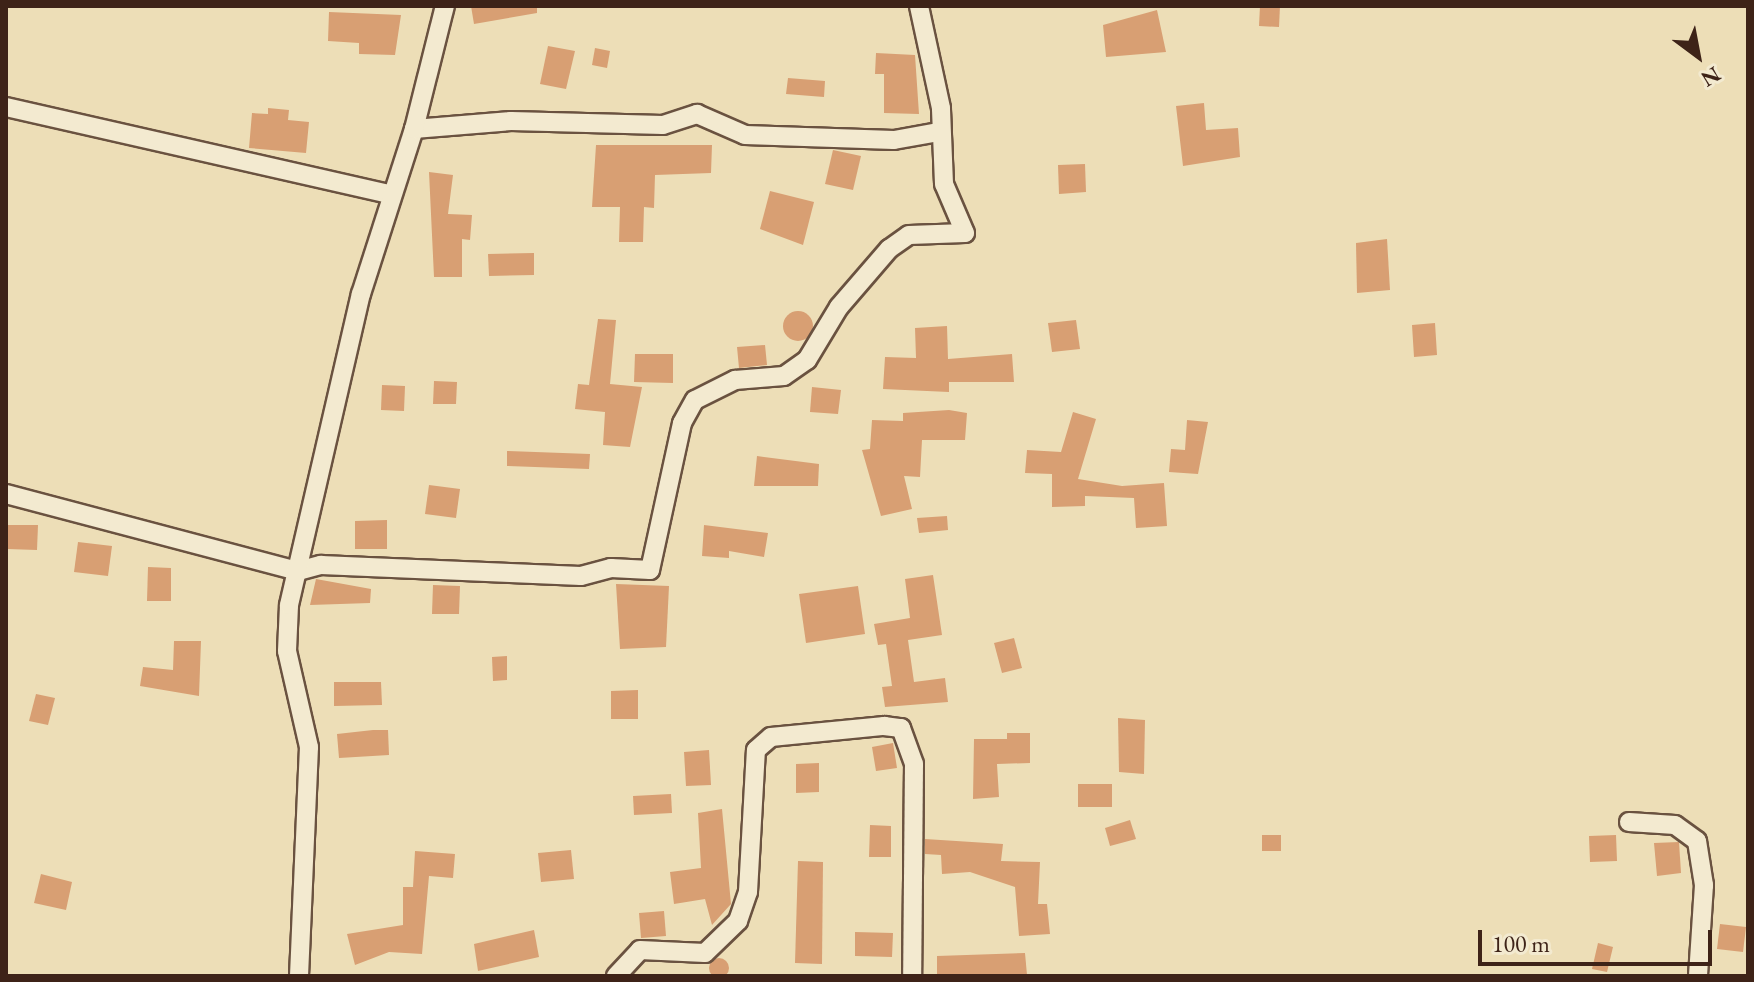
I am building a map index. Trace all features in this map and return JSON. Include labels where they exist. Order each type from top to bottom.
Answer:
[{"type":"street","points":[[299,976],[309,747],[287,651],[298,571],[361,294],[414,129],[445,6]]},
{"type":"street","points":[[6,494],[298,571],[321,565],[581,576],[611,568],[650,570],[682,423],[695,400],[735,380],[784,376],[807,360],[839,307],[889,249],[909,235],[965,233],[944,184],[939,132],[941,108],[919,6]]},
{"type":"street","points":[[6,107],[392,195]]},
{"type":"street","points":[[414,129],[511,121],[663,125],[697,114],[745,135],[894,140],[939,132]]},
{"type":"street","points":[[616,976],[640,950],[705,953],[738,921],[748,892],[756,750],[771,737],[884,726],[901,728],[914,764],[912,976]]},
{"type":"street","points":[[1629,822],[1675,825],[1697,841],[1704,885],[1698,976]]},
{"type":"building","points":[[471,6],[537,6],[537,13],[474,24]]},
{"type":"building","points":[[1260,6],[1280,6],[1279,27],[1259,26]]},
{"type":"building","points":[[1157,10],[1166,52],[1106,57],[1103,25]]},
{"type":"building","points":[[329,12],[401,15],[395,55],[359,54],[359,43],[328,41]]},
{"type":"building","points":[[548,46],[575,51],[566,89],[540,84]]},
{"type":"building","points":[[595,48],[610,51],[607,68],[592,65]]},
{"type":"building","points":[[876,53],[915,55],[919,114],[884,113],[884,74],[875,74]]},
{"type":"building","points":[[788,78],[825,81],[824,97],[786,94]]},
{"type":"building","points":[[1204,103],[1206,130],[1238,128],[1240,157],[1183,166],[1176,106]]},
{"type":"building","points":[[268,108],[289,110],[288,120],[309,122],[306,153],[249,148],[252,113],[268,114]]},
{"type":"building","points":[[596,145],[712,145],[711,173],[655,175],[654,208],[644,207],[643,242],[619,242],[620,207],[592,207]]},
{"type":"building","points":[[833,150],[861,156],[853,190],[825,184]]},
{"type":"building","points":[[1085,164],[1086,192],[1059,194],[1058,165]]},
{"type":"building","points":[[429,172],[453,175],[448,214],[472,215],[470,240],[462,239],[462,277],[434,277]]},
{"type":"building","points":[[770,191],[814,202],[803,245],[760,229]]},
{"type":"building","points":[[1387,239],[1390,290],[1357,293],[1356,243]]},
{"type":"building","points":[[534,253],[534,275],[489,276],[488,254]]},
{"type":"building","points":[[798,311],[809,315],[813,326],[809,337],[798,341],[787,337],[783,326],[787,315]]},
{"type":"building","points":[[598,319],[616,320],[610,384],[642,387],[630,447],[603,445],[605,412],[575,409],[578,384],[589,385]]},
{"type":"building","points":[[1076,320],[1080,349],[1052,352],[1048,323]]},
{"type":"building","points":[[1435,323],[1437,355],[1414,357],[1412,325]]},
{"type":"building","points":[[947,326],[948,359],[1012,354],[1014,382],[949,382],[949,392],[883,389],[885,357],[916,358],[915,328]]},
{"type":"building","points":[[765,345],[767,365],[739,368],[737,347]]},
{"type":"building","points":[[635,354],[673,354],[673,383],[634,382]]},
{"type":"building","points":[[434,381],[457,382],[456,404],[433,404]]},
{"type":"building","points":[[382,385],[405,386],[404,411],[381,410]]},
{"type":"building","points":[[812,387],[841,390],[838,414],[810,412]]},
{"type":"building","points":[[949,410],[967,413],[965,440],[922,440],[920,477],[904,476],[912,509],[881,516],[862,450],[870,449],[872,420],[903,421],[903,413]]},
{"type":"building","points":[[1073,412],[1096,419],[1078,479],[1122,486],[1164,483],[1167,526],[1136,528],[1134,498],[1085,496],[1085,506],[1052,507],[1052,474],[1025,473],[1027,450],[1061,452]]},
{"type":"building","points":[[1187,420],[1208,422],[1198,474],[1169,472],[1171,449],[1185,450]]},
{"type":"building","points":[[507,451],[590,454],[589,469],[507,466]]},
{"type":"building","points":[[757,456],[819,464],[818,486],[754,486]]},
{"type":"building","points":[[429,485],[460,489],[456,518],[425,514]]},
{"type":"building","points":[[947,516],[948,530],[919,533],[917,518]]},
{"type":"building","points":[[387,520],[387,549],[355,549],[355,521]]},
{"type":"building","points":[[8,525],[38,525],[37,550],[7,549]]},
{"type":"building","points":[[704,525],[768,533],[764,557],[729,551],[729,558],[702,556]]},
{"type":"building","points":[[78,542],[112,546],[108,576],[74,572]]},
{"type":"building","points":[[148,567],[171,568],[171,601],[147,601]]},
{"type":"building","points":[[933,575],[942,635],[908,640],[914,682],[945,678],[948,702],[885,707],[882,687],[892,686],[886,644],[878,645],[874,624],[910,618],[905,579]]},
{"type":"building","points":[[316,579],[371,589],[370,603],[310,605]]},
{"type":"building","points":[[616,584],[669,586],[666,647],[620,649]]},
{"type":"building","points":[[433,585],[460,586],[459,614],[432,614]]},
{"type":"building","points":[[858,586],[865,634],[806,643],[799,594]]},
{"type":"building","points":[[1014,638],[1022,668],[1002,673],[994,643]]},
{"type":"building","points":[[174,641],[201,641],[199,696],[140,686],[143,667],[173,670]]},
{"type":"building","points":[[507,656],[507,680],[493,681],[492,657]]},
{"type":"building","points":[[334,682],[381,682],[382,705],[334,706]]},
{"type":"building","points":[[638,690],[638,719],[611,719],[611,691]]},
{"type":"building","points":[[36,694],[55,698],[48,725],[29,721]]},
{"type":"building","points":[[1118,718],[1145,720],[1144,774],[1119,772]]},
{"type":"building","points":[[388,730],[389,755],[339,758],[337,734]]},
{"type":"building","points":[[1007,733],[1030,733],[1030,763],[997,764],[999,797],[973,799],[974,739],[1007,739]]},
{"type":"building","points":[[893,743],[897,768],[876,771],[872,747]]},
{"type":"building","points":[[709,750],[711,785],[686,786],[684,752]]},
{"type":"building","points":[[819,763],[819,792],[796,793],[796,764]]},
{"type":"building","points":[[1078,784],[1112,784],[1112,807],[1078,807]]},
{"type":"building","points":[[671,794],[672,813],[634,815],[633,796]]},
{"type":"building","points":[[722,809],[731,904],[712,925],[705,899],[674,904],[670,872],[701,868],[698,813]]},
{"type":"building","points":[[1130,820],[1136,839],[1110,846],[1105,828]]},
{"type":"building","points":[[870,825],[891,826],[891,857],[869,857]]},
{"type":"building","points":[[1262,835],[1281,835],[1281,851],[1262,851]]},
{"type":"building","points":[[1616,835],[1617,861],[1590,862],[1589,836]]},
{"type":"building","points":[[925,839],[1003,844],[1001,861],[1040,862],[1038,904],[1047,904],[1050,934],[1019,936],[1015,887],[970,872],[942,874],[941,855],[925,854]]},
{"type":"building","points":[[1679,842],[1681,873],[1657,876],[1654,843]]},
{"type":"building","points":[[571,850],[574,879],[541,882],[538,853]]},
{"type":"building","points":[[415,851],[455,854],[453,878],[429,876],[422,954],[389,952],[355,965],[347,934],[403,925],[403,887],[413,887]]},
{"type":"building","points":[[798,861],[823,862],[822,964],[795,963]]},
{"type":"building","points":[[41,874],[72,882],[66,910],[34,903]]},
{"type":"building","points":[[664,911],[666,936],[641,938],[639,913]]},
{"type":"building","points":[[1720,924],[1746,927],[1743,952],[1717,949]]},
{"type":"building","points":[[534,930],[539,957],[478,971],[474,944]]},
{"type":"building","points":[[855,932],[893,933],[892,957],[855,956]]},
{"type":"building","points":[[1598,943],[1613,947],[1607,972],[1592,969]]},
{"type":"building","points":[[1025,953],[1027,975],[937,976],[937,956]]},
{"type":"building","points":[[719,958],[726,961],[729,968],[726,975],[719,978],[712,975],[709,968],[712,961]]}]
